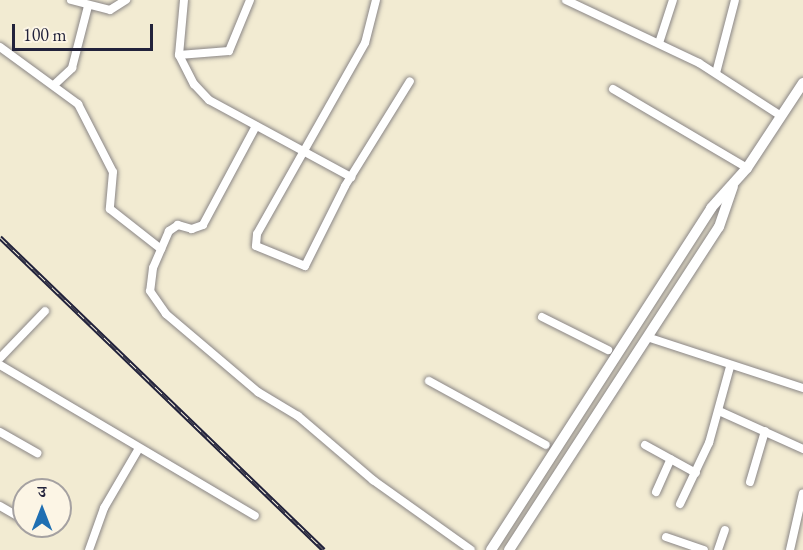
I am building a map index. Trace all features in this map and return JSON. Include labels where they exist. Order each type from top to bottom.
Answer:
[{"type":"street","points":[[71,0],[110,10],[126,0]]},
{"type":"street","points":[[184,0],[179,55],[185,75],[209,100],[351,177]]},
{"type":"street","points":[[179,55],[229,51],[248,0]]},
{"type":"street","points":[[376,0],[365,43],[257,234],[260,248],[305,266],[351,177],[410,81]]},
{"type":"street","points":[[568,0],[716,73],[781,116]]},
{"type":"street","points":[[659,43],[673,0]]},
{"type":"street","points":[[716,73],[735,0]]},
{"type":"street","points":[[54,85],[72,68],[88,6]]},
{"type":"street","points":[[0,47],[78,104],[109,163],[110,209],[161,249]]},
{"type":"street","points":[[491,550],[711,208],[747,168],[803,83]]},
{"type":"street","points":[[613,89],[747,168]]},
{"type":"street","points":[[256,126],[204,225],[172,227],[161,249],[150,291],[165,314],[258,392],[298,416],[373,480],[471,550]]},
{"type":"street","points":[[509,550],[719,227],[736,178]]},
{"type":"street","points":[[0,358],[45,311]]},
{"type":"street","points":[[542,317],[608,350]]},
{"type":"street","points":[[647,337],[730,367],[803,388]]},
{"type":"street","points":[[0,365],[255,516]]},
{"type":"street","points":[[680,504],[696,473],[719,411],[730,367]]},
{"type":"street","points":[[429,381],[546,445]]},
{"type":"street","points":[[719,411],[803,449]]},
{"type":"street","points":[[750,482],[765,431]]},
{"type":"street","points":[[0,432],[37,453]]},
{"type":"street","points":[[645,445],[696,473]]},
{"type":"street","points":[[89,550],[104,508],[139,448]]},
{"type":"street","points":[[656,492],[670,459]]},
{"type":"street","points":[[790,550],[803,493]]},
{"type":"street","points":[[718,550],[725,530]]},
{"type":"street","points":[[666,537],[704,550]]},
{"type":"railway","points":[[0,237],[324,550]]}]
